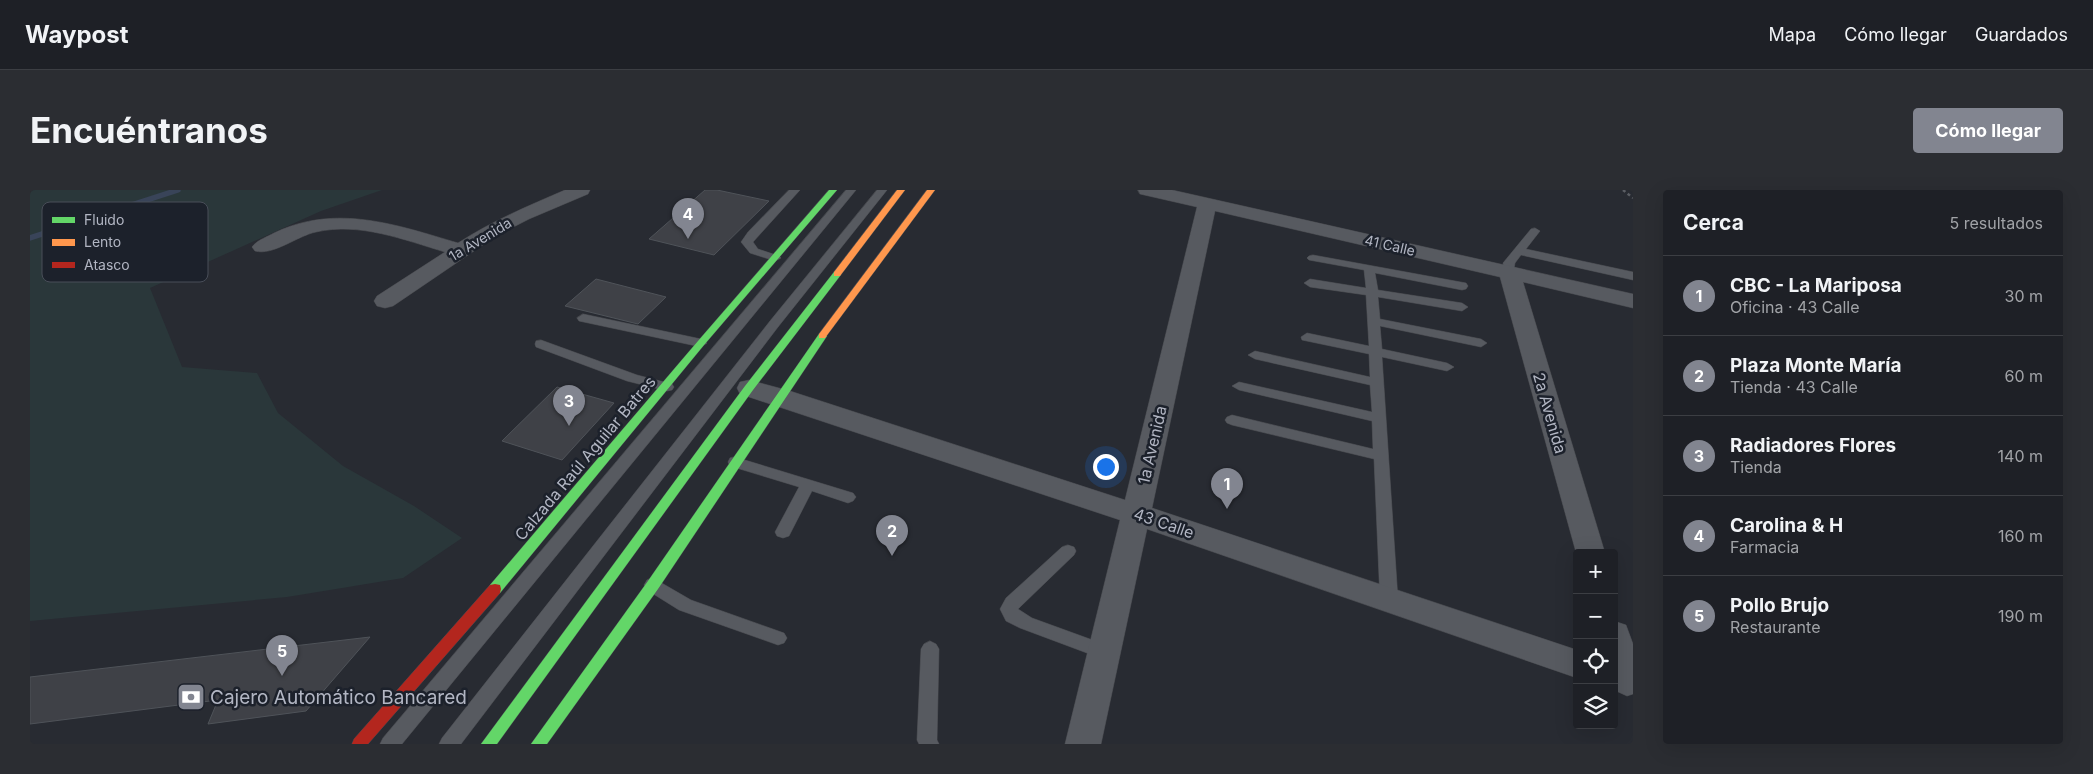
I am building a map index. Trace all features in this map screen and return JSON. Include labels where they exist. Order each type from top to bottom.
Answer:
[{"type":"main road","name":"Calzada Raúl Aguilar Batres","points":[[359,744],[506,577],[831,190]]},
{"type":"main road","points":[[488,744],[749,388],[901,190]]},
{"type":"main road","points":[[538,744],[654,585],[735,462],[836,316],[872,271],[931,190]]},
{"type":"street","name":"1a Avenida","points":[[385,301],[459,250],[522,215],[581,190]]},
{"type":"street","name":"41 Calle","points":[[1147,190],[1207,204],[1514,262],[1633,301]]},
{"type":"street","name":"1a Avenida","points":[[1083,744],[1207,204]]},
{"type":"street","points":[[262,248],[282,236],[305,227],[345,222],[390,230],[459,250]]},
{"type":"street","name":"2a Avenida","points":[[1514,262],[1589,549]]},
{"type":"street","name":"43 Calle","points":[[749,388],[1136,514],[1573,663]]},
{"type":"street","points":[[1615,639],[1625,680]]},
{"type":"lane","points":[[775,258],[754,251],[747,242],[795,190]]},
{"type":"lane","points":[[390,744],[851,190]]},
{"type":"lane","points":[[449,744],[774,324],[882,190]]},
{"type":"lane","points":[[1536,231],[1514,262],[1633,276]]},
{"type":"lane","points":[[1313,258],[1462,286]]},
{"type":"lane","points":[[1370,268],[1389,600]]},
{"type":"lane","points":[[1310,283],[1462,307]]},
{"type":"lane","points":[[583,318],[702,343]]},
{"type":"lane","points":[[1373,321],[1482,342]]},
{"type":"lane","points":[[1307,337],[1447,367]]},
{"type":"lane","points":[[541,344],[632,378],[666,387]]},
{"type":"lane","points":[[1255,355],[1378,383]]},
{"type":"lane","points":[[1239,386],[1379,418]]},
{"type":"lane","points":[[1232,420],[1381,456]]},
{"type":"lane","points":[[735,462],[848,497]]},
{"type":"lane","points":[[783,532],[808,485]]},
{"type":"lane","points":[[1068,551],[1012,602],[1009,609],[1012,616],[1026,623],[1103,651]]},
{"type":"lane","points":[[654,585],[685,605],[778,638]]},
{"type":"lane","points":[[929,744],[927,740],[930,649]]},
{"type":"path","points":[[1623,190],[1633,198]]},
{"type":"shaded area","points":[[30,190],[382,190],[321,211],[208,262],[208,202],[42,202],[42,282],[163,282],[150,288],[182,367],[257,373],[278,413],[343,466],[414,506],[462,538],[403,578],[287,597],[30,621]]},
{"type":"building","points":[[705,190],[717,190],[769,201],[714,255],[649,239]]},
{"type":"building","points":[[596,279],[666,297],[638,324],[565,306]]},
{"type":"building","points":[[557,387],[614,403],[562,460],[502,441]]},
{"type":"building","points":[[370,637],[306,711],[208,724],[218,700],[30,724],[30,677]]},
{"type":"waterway","points":[[141,202],[178,190]]},
{"type":"waterway","points":[[30,238],[42,234]]},
{"type":"traffic: fast","points":[[495,589],[701,343],[833,190]]},
{"type":"traffic: fast","points":[[488,744],[749,388],[837,274]]},
{"type":"traffic: fast","points":[[538,744],[653,585],[822,336]]},
{"type":"traffic: slow","points":[[837,274],[901,190]]},
{"type":"traffic: slow","points":[[822,336],[931,190]]},
{"type":"traffic: jam","points":[[359,744],[495,589]]},
{"type":"place","name":"Carolina & H","points":[[688,239]]},
{"type":"place","name":"Radiadores Flores","points":[[569,426]]},
{"type":"place","name":"CBC - La Mariposa","points":[[1227,509]]},
{"type":"place","name":"Plaza Monte María","points":[[892,556]]},
{"type":"place","name":"Pollo Brujo","points":[[282,676]]},
{"type":"place","name":"Cajero Automático Bancared","points":[[191,697]]}]
